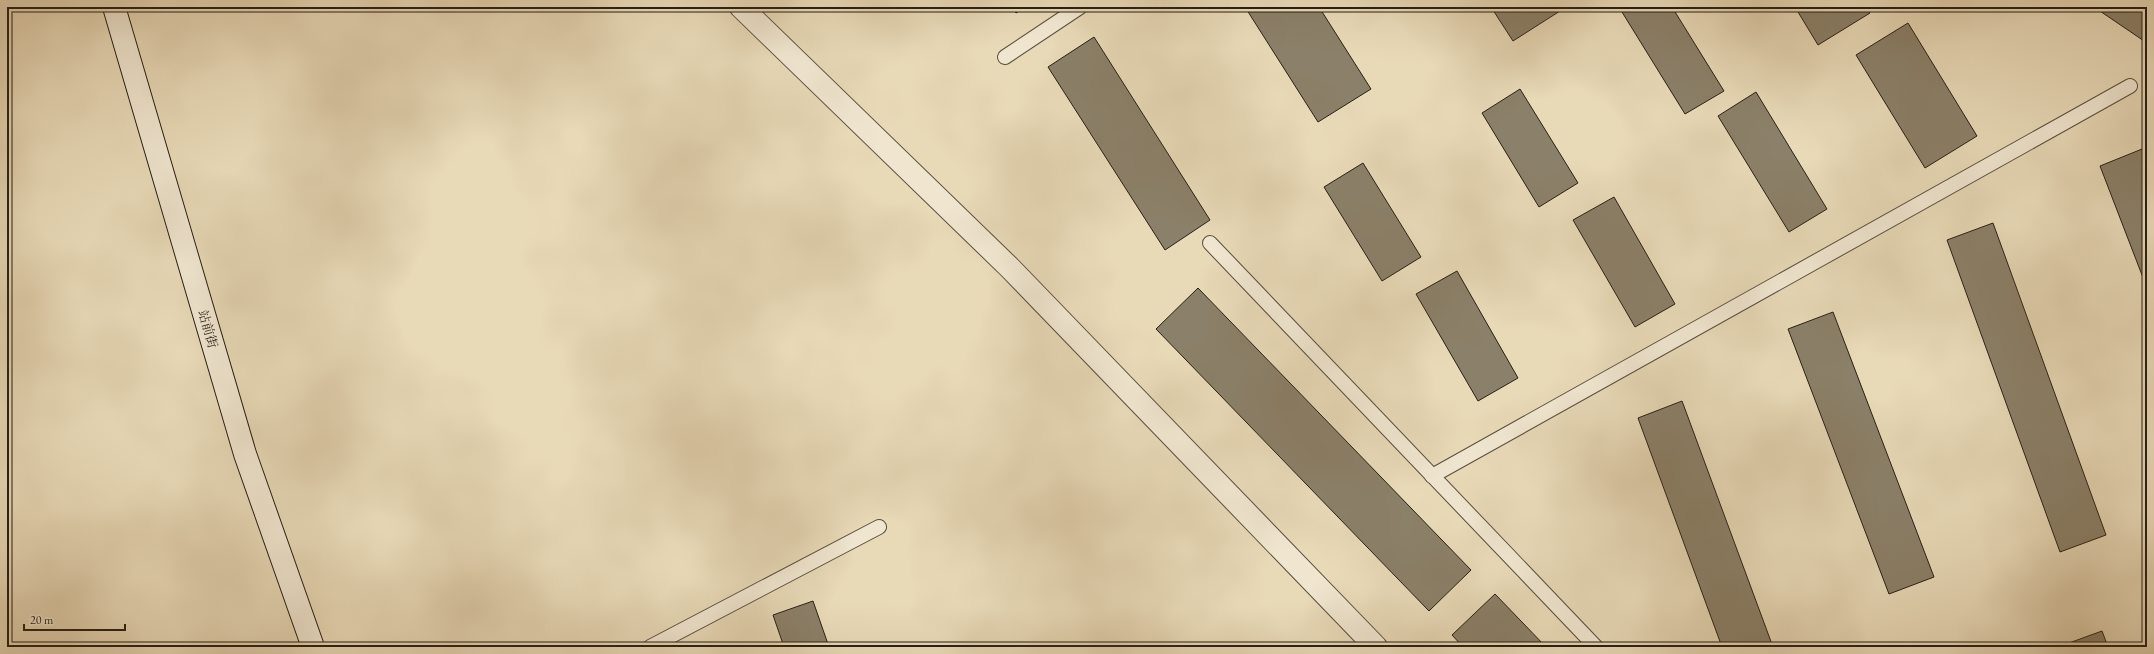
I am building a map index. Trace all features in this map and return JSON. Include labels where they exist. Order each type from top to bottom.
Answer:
[{"type":"street","name":"站前街","points":[[114,7],[245,454],[313,647]]},
{"type":"street","points":[[741,7],[1010,268],[1376,647]]},
{"type":"lane","points":[[1005,56],[1080,7]]},
{"type":"lane","points":[[1432,476],[2130,86]]},
{"type":"lane","points":[[1210,243],[1596,647]]},
{"type":"lane","points":[[650,647],[879,527]]},
{"type":"building","points":[[1012,7],[1025,7],[1016,13]]},
{"type":"building","points":[[1245,7],[1319,7],[1371,89],[1318,122]]},
{"type":"building","points":[[1491,7],[1557,7],[1560,11],[1513,41]]},
{"type":"building","points":[[1630,7],[1672,7],[1724,91],[1685,114],[1622,12]]},
{"type":"building","points":[[1795,7],[1866,7],[1870,13],[1818,45]]},
{"type":"building","points":[[2094,7],[2147,7],[2147,43]]},
{"type":"building","points":[[1908,23],[1977,136],[1925,168],[1856,55]]},
{"type":"building","points":[[1094,37],[1210,220],[1165,250],[1048,67]]},
{"type":"building","points":[[1520,89],[1578,183],[1539,207],[1482,113]]},
{"type":"building","points":[[1756,92],[1827,209],[1789,232],[1718,116]]},
{"type":"building","points":[[2147,147],[2147,288],[2100,166]]},
{"type":"building","points":[[1363,163],[1421,257],[1382,281],[1324,187]]},
{"type":"building","points":[[1614,197],[1675,304],[1635,327],[1573,220]]},
{"type":"building","points":[[1993,223],[2106,535],[2060,552],[1947,240]]},
{"type":"building","points":[[1457,271],[1518,378],[1478,401],[1416,294]]},
{"type":"building","points":[[1198,288],[1471,570],[1429,611],[1156,329]]},
{"type":"building","points":[[1833,312],[1934,577],[1889,594],[1788,329]]},
{"type":"building","points":[[1682,401],[1773,647],[1722,647],[1638,418]]},
{"type":"building","points":[[1495,594],[1546,647],[1463,647],[1452,635]]},
{"type":"building","points":[[813,601],[829,647],[784,647],[773,615]]},
{"type":"building","points":[[2102,631],[2108,647],[2058,647]]}]
